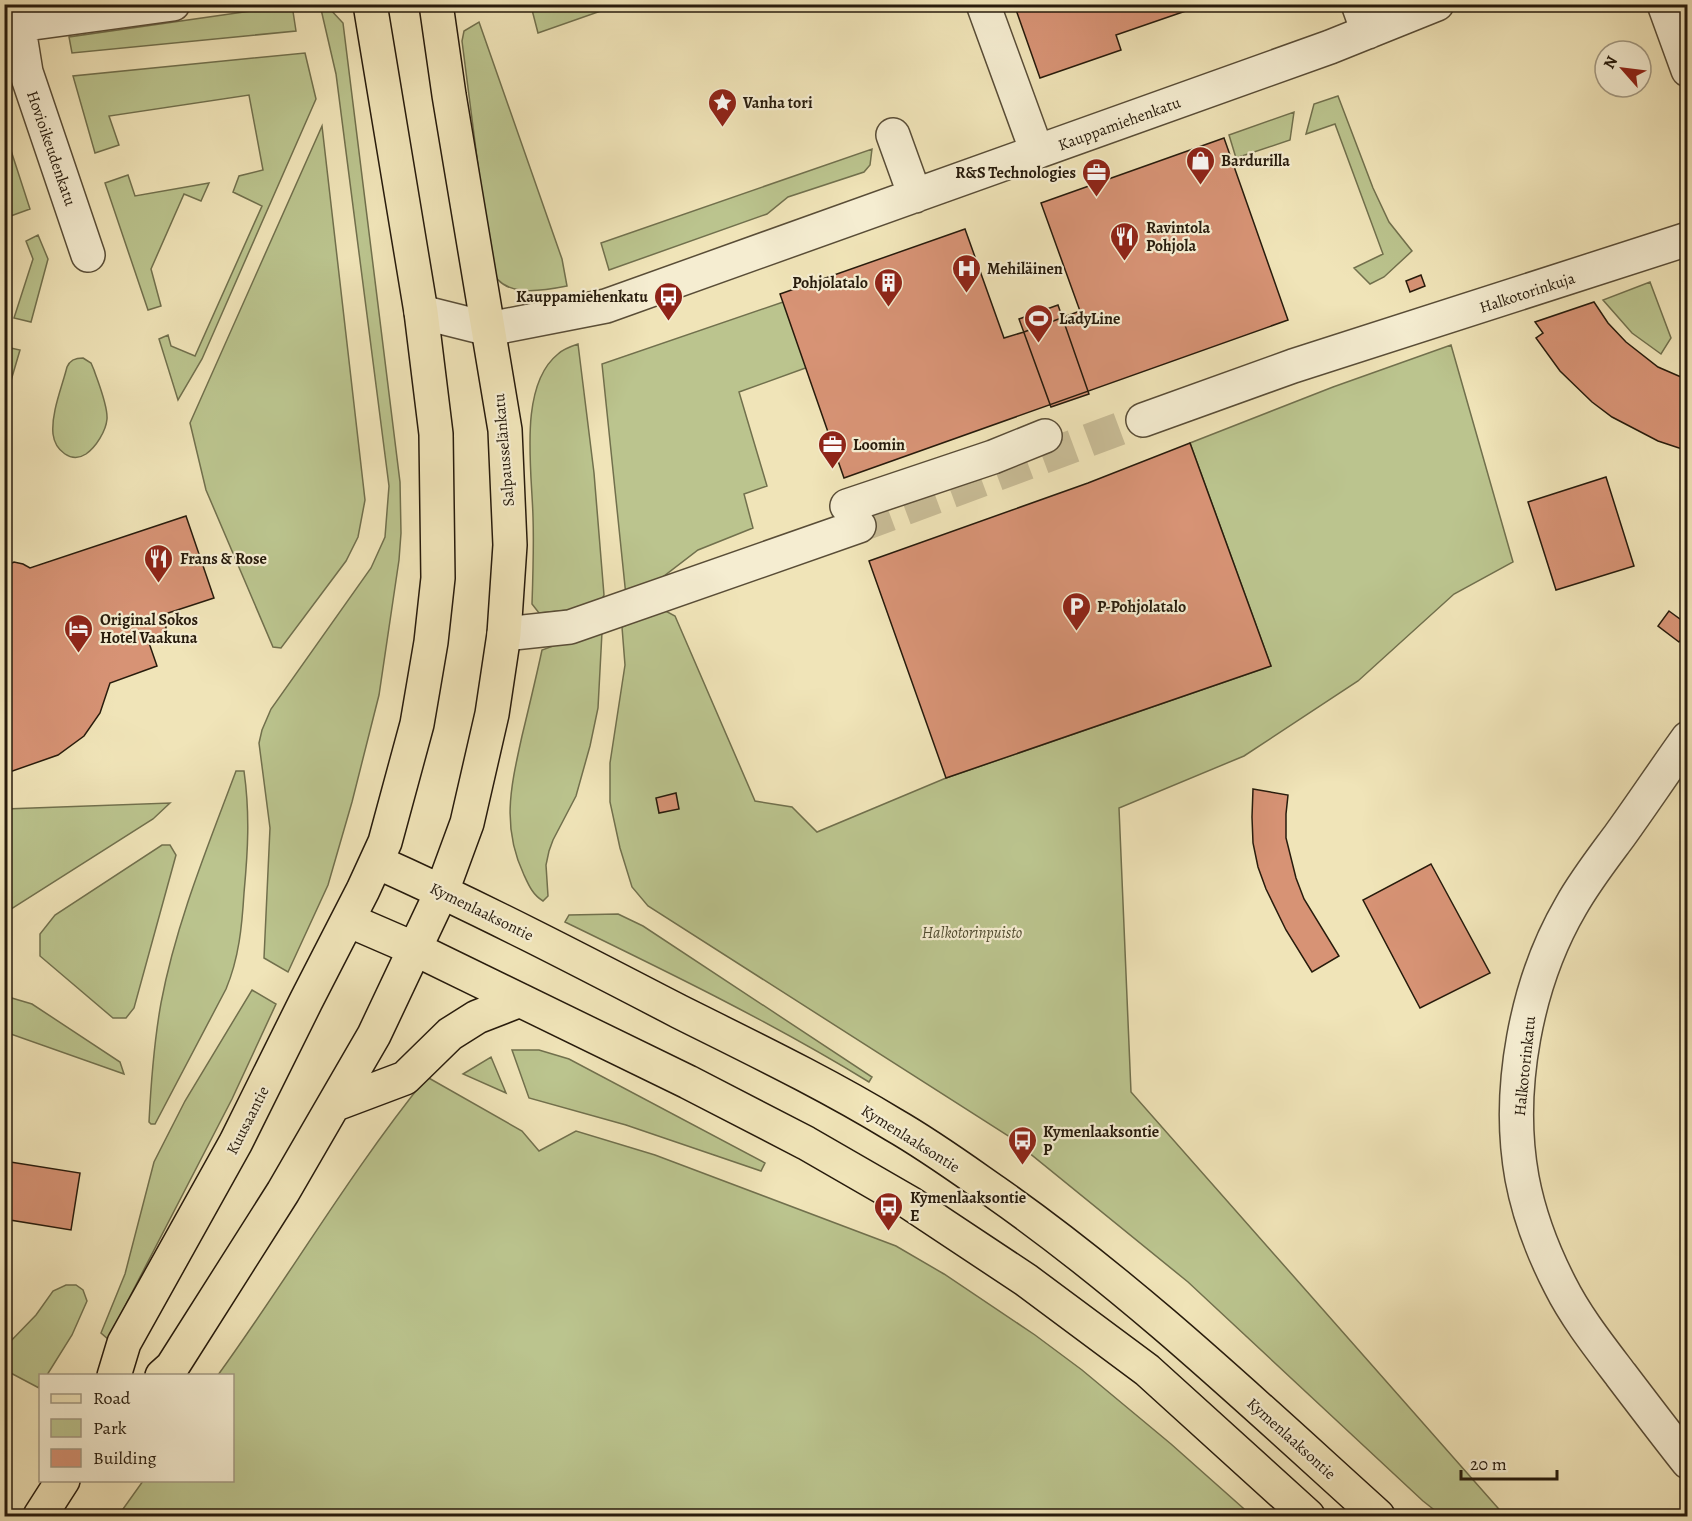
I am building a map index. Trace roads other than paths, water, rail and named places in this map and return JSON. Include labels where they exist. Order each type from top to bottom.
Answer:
[{"type":"main road","points":[[370,4],[421,312],[435,434],[438,578],[431,642],[417,724],[398,798],[376,862]]},
{"type":"main road","name":"Salpausselänkatu","points":[[436,4],[505,430],[510,545],[504,634],[492,714],[467,823],[442,891]]},
{"type":"main road","name":"Kymenlaaksontie","points":[[376,862],[442,891],[545,942],[894,1125],[983,1184],[1107,1277],[1232,1384],[1378,1516]]},
{"type":"main road","name":"Kuusaantie","points":[[115,1374],[124,1343],[236,1142],[376,862]]},
{"type":"main road","points":[[164,1374],[172,1367],[284,1192],[336,1104],[374,1035],[442,891]]},
{"type":"main road","points":[[348,920],[415,949],[688,1082],[806,1143],[910,1203],[1026,1280],[1147,1370],[1308,1516]]},
{"type":"main road","points":[[336,1104],[405,1078],[450,1034],[477,1017],[518,1001]]},
{"type":"main road","points":[[40,1516],[62,1482]]},
{"type":"street","points":[[13,19],[173,4]]},
{"type":"street","points":[[983,4],[1037,152]]},
{"type":"street","name":"Kauppamiehenkatu","points":[[489,329],[606,306],[1037,152],[1363,18],[1437,4]]},
{"type":"street","points":[[1664,4],[1688,70]]},
{"type":"street","name":"Hovioikeudenkatu","points":[[13,19],[26,72],[88,255]]},
{"type":"street","points":[[893,135],[915,196]]},
{"type":"street","name":"Halkotorinkuja","points":[[1143,420],[1293,366],[1688,239]]},
{"type":"street","points":[[421,312],[489,329]]},
{"type":"street","points":[[504,634],[570,627],[853,516],[1045,436]]},
{"type":"street","name":"Halkotorinkatu","points":[[1688,738],[1586,883],[1555,936],[1542,971],[1525,1031],[1517,1134],[1522,1177],[1530,1210],[1561,1287],[1600,1347],[1688,1462]]},
{"type":"tunnel","points":[[859,526],[1143,420]]},
{"type":"place","name":"Vanha tori","points":[[722,128]]},
{"type":"place","name":"Bardurilla","points":[[1200,186]]},
{"type":"place","name":"R&S Technologies","points":[[1097,198]]},
{"type":"place","name":"Ravintola Pohjola","points":[[1125,262]]},
{"type":"place","name":"Mehiläinen","points":[[966,294]]},
{"type":"place","name":"Pohjolatalo","points":[[889,308]]},
{"type":"place","name":"Kauppamiehenkatu","points":[[669,322]]},
{"type":"place","name":"LadyLine","points":[[1038,344]]},
{"type":"place","name":"Loomin","points":[[832,470]]},
{"type":"place","name":"Frans & Rose","points":[[159,584]]},
{"type":"place","name":"P-Pohjolatalo","points":[[1076,632]]},
{"type":"place","name":"Original Sokos Hotel Vaakuna","points":[[79,654]]},
{"type":"place","name":"Kymenlaaksontie P","points":[[1022,1166]]},
{"type":"place","name":"Kymenlaaksontie E","points":[[889,1232]]},
{"type":"park label","name":"Halkotorinpuisto","points":[[972,932]]}]
